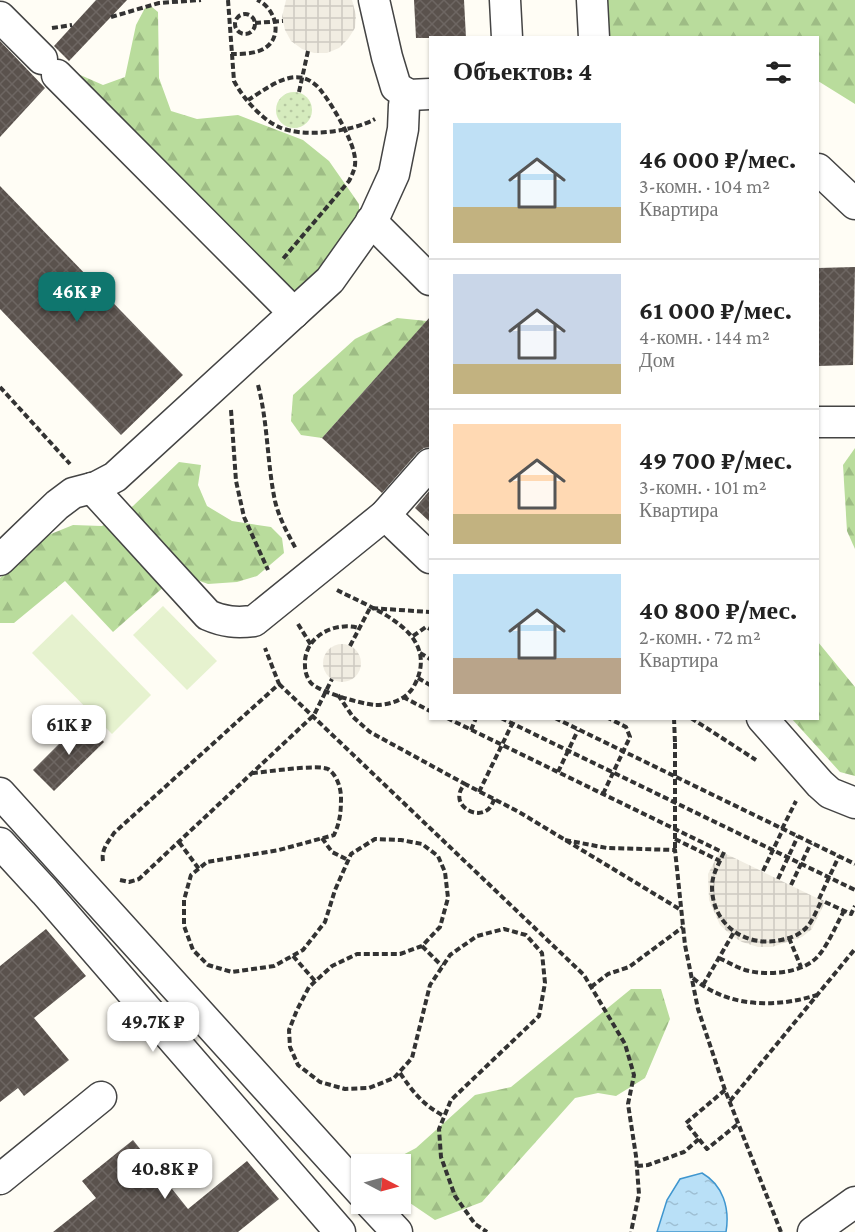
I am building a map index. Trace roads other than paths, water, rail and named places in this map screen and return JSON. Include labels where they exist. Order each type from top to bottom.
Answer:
[{"type":"street","points":[[0,560],[57,505],[73,493],[92,488],[115,477],[330,280],[371,221],[394,174],[403,129],[415,98],[396,87],[374,0]]},
{"type":"street","points":[[506,0],[507,36]]},
{"type":"street","points":[[592,0],[594,36]]},
{"type":"street","points":[[0,17],[294,313]]},
{"type":"street","points":[[819,170],[855,204]]},
{"type":"street","points":[[371,221],[429,279]]},
{"type":"street","points":[[819,422],[855,422]]},
{"type":"street","points":[[92,488],[208,615],[230,622],[254,621],[385,515],[429,465]]},
{"type":"street","points":[[385,515],[429,557]]},
{"type":"street","points":[[764,720],[819,784],[830,793],[855,803]]},
{"type":"street","points":[[0,793],[351,1181]]},
{"type":"street","points":[[0,843],[340,1232]]},
{"type":"street","points":[[0,1179],[101,1097]]},
{"type":"street","points":[[813,1232],[855,1202]]},
{"type":"street","points":[[380,1214],[397,1232]]},
{"type":"water","points":[[702,1173],[715,1184],[723,1198],[727,1214],[726,1232],[657,1232],[667,1200],[680,1179]]}]
